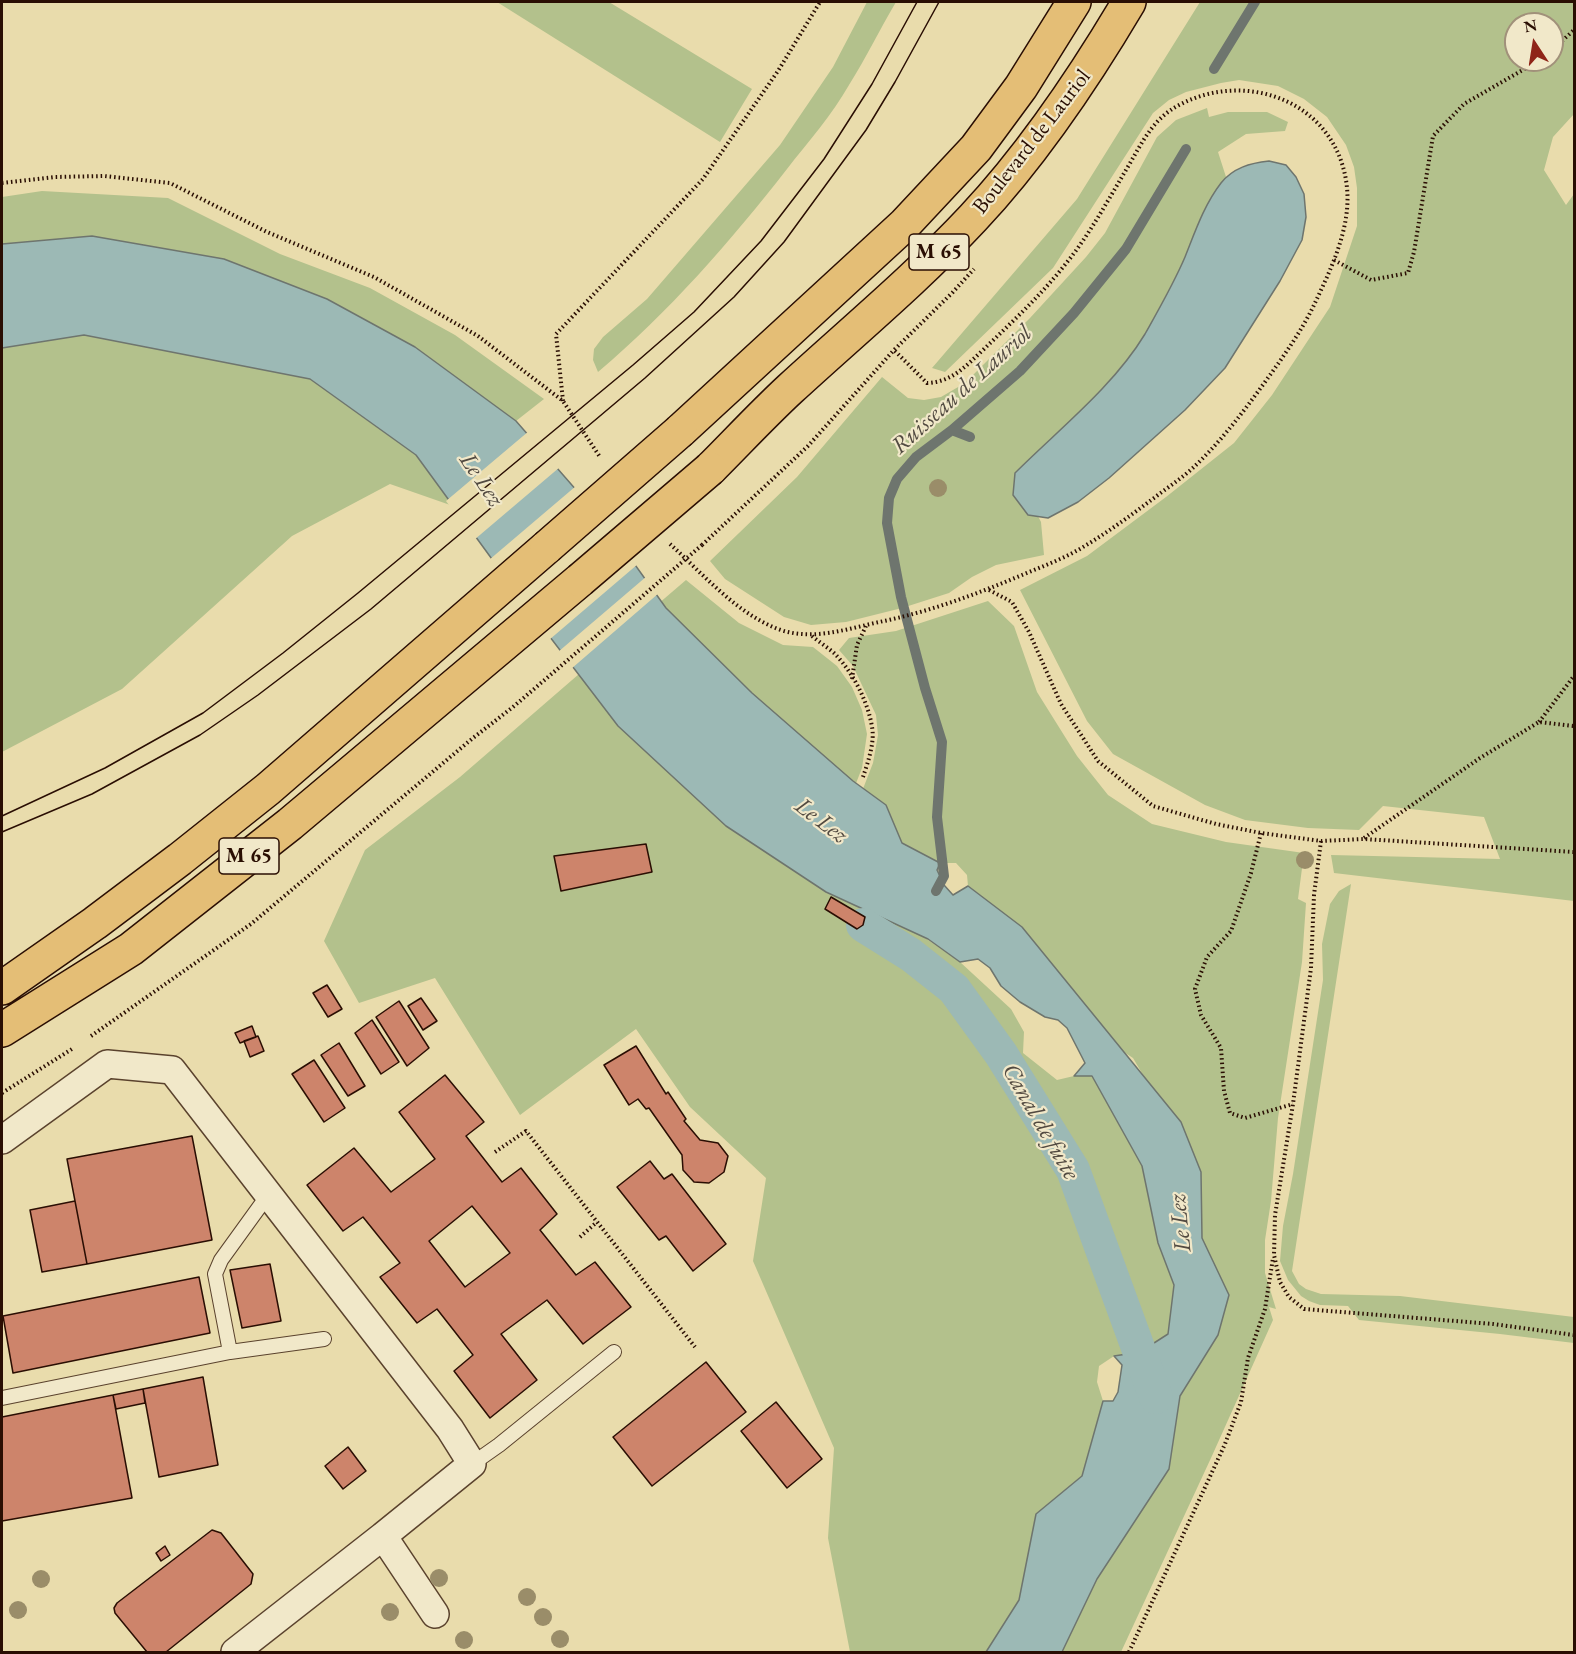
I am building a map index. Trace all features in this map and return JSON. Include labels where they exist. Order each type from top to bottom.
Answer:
[{"type":"main road","name":"Boulevard de Lauriol","points":[[180,859],[268,789],[680,431],[904,225],[976,148],[1021,87],[1074,2]]},
{"type":"main road","name":"Boulevard de Lauriol","points":[[30,1013],[131,949],[290,824],[710,469],[789,389],[882,307],[973,218],[1029,152],[1084,75],[1130,2]]},
{"type":"main road","name":"M 65","points":[[2,975],[180,859]]},
{"type":"main road","name":"M 65","points":[[2,988],[95,923],[180,859]]},
{"type":"main road","name":"M 65","points":[[2,1030],[30,1013]]},
{"type":"main road","name":"M 65","points":[[2,1039],[30,1013]]},
{"type":"street","points":[[2,1140],[107,1064],[172,1070],[450,1429],[472,1464],[235,1653]]},
{"type":"street","points":[[383,1536],[435,1614]]},
{"type":"lane","points":[[230,1352],[215,1274],[221,1260],[268,1195]]},
{"type":"lane","points":[[2,1398],[230,1352],[324,1339]]},
{"type":"lane","points":[[472,1464],[499,1445],[614,1352]]},
{"type":"path","points":[[563,401],[556,334],[703,179],[777,71],[820,2]]},
{"type":"path","points":[[1334,260],[1371,280],[1408,273],[1414,252],[1433,136],[1464,104],[1519,72]]},
{"type":"path","points":[[84,1040],[251,924],[513,707],[702,545],[808,446],[894,350],[927,383],[938,383],[954,377],[1065,265],[1149,132],[1165,114],[1182,104],[1219,93],[1257,93],[1276,96],[1303,108],[1327,133],[1345,173],[1348,190],[1345,223],[1334,260],[1306,322],[1232,425],[1194,468],[1128,518],[1078,550],[988,590],[915,614],[811,636],[779,629],[743,609],[663,538]]},
{"type":"path","points":[[2,183],[55,177],[104,177],[170,183],[267,232],[374,277],[478,336],[563,401],[601,458]]},
{"type":"path","points":[[988,590],[1012,602],[1029,632],[1061,704],[1098,761],[1153,806],[1216,824],[1321,841],[1364,839],[1575,852]]},
{"type":"path","points":[[852,679],[855,652],[866,625]]},
{"type":"path","points":[[811,636],[833,652],[846,668],[861,695],[873,728],[869,757],[863,777]]},
{"type":"path","points":[[1364,839],[1480,758],[1539,722],[1575,676]]},
{"type":"path","points":[[1539,722],[1575,726]]},
{"type":"path","points":[[1261,833],[1251,873],[1231,931],[1207,957],[1195,989],[1202,1015],[1221,1048],[1224,1091],[1230,1113],[1245,1118],[1293,1104]]},
{"type":"path","points":[[1130,1653],[1225,1444],[1241,1402],[1248,1358],[1265,1309],[1274,1255],[1275,1215],[1293,1104],[1311,968],[1314,895],[1321,841]]},
{"type":"path","points":[[2,1093],[75,1047]]},
{"type":"path","points":[[495,1152],[526,1131],[695,1347]]},
{"type":"path","points":[[580,1237],[597,1222]]},
{"type":"path","points":[[1274,1255],[1280,1282],[1289,1297],[1304,1309],[1493,1324],[1575,1335]]},
{"type":"green space","points":[[497,2],[609,2],[752,89],[720,142]]},
{"type":"green space","points":[[867,2],[896,2],[855,75],[827,118],[698,275],[674,301],[598,372],[593,360],[594,349],[603,337],[647,299],[780,145],[833,67]]},
{"type":"green space","points":[[1200,2],[1574,2],[1574,114],[1553,137],[1544,170],[1566,205],[1574,194],[1574,901],[1334,873],[1331,855],[1500,859],[1484,817],[1383,806],[1359,830],[1308,828],[1245,820],[1205,805],[1113,754],[1087,721],[1020,590],[1087,556],[1234,443],[1272,395],[1330,307],[1357,226],[1357,188],[1354,167],[1346,145],[1327,117],[1304,99],[1278,86],[1239,80],[1186,92],[1169,100],[1153,113],[1053,268],[945,372],[932,368],[1077,199]]},
{"type":"green space","points":[[1207,108],[1209,117],[1228,112],[1267,112],[1288,122],[1285,131],[1246,134],[1218,152],[1227,180],[1140,344],[1022,485],[1041,522],[1044,555],[996,565],[972,577],[949,593],[902,608],[846,622],[811,625],[784,617],[725,579],[710,561],[797,477],[882,377],[908,398],[924,400],[941,397],[965,383],[1030,318],[1105,233],[1157,137],[1176,120]]},
{"type":"green space","points":[[42,191],[168,198],[280,254],[370,288],[455,335],[544,399],[516,421],[415,347],[327,299],[224,259],[92,236],[2,244],[2,197]]},
{"type":"green space","points":[[84,335],[310,379],[416,455],[453,506],[390,484],[292,536],[122,689],[2,752],[2,348]]},
{"type":"green space","points":[[686,580],[739,623],[783,645],[813,647],[837,666],[852,687],[862,710],[867,734],[862,768],[853,791],[658,604]]},
{"type":"green space","points":[[988,601],[1014,626],[1037,692],[1077,756],[1108,795],[1152,824],[1226,842],[1304,853],[1298,899],[1306,903],[1302,962],[1278,1118],[1271,1201],[1265,1240],[1265,1273],[1276,1309],[1269,1307],[1273,1320],[1121,1652],[1062,1652],[1097,1579],[1169,1469],[1180,1396],[1218,1335],[1196,1254],[1170,1121],[1133,1058],[1073,1019],[988,906],[968,886],[967,875],[956,863],[940,863],[891,850],[861,794],[873,763],[878,735],[876,715],[853,666],[839,650],[849,638],[896,631]]},
{"type":"green space","points":[[579,674],[618,726],[960,962],[1011,1009],[1024,1032],[1023,1053],[1057,1080],[1074,1076],[1092,1076],[1142,1166],[1158,1243],[1174,1285],[1168,1334],[1140,1352],[1114,1356],[1099,1366],[1097,1382],[1103,1401],[1082,1476],[1036,1514],[1019,1600],[986,1652],[850,1652],[828,1538],[834,1448],[753,1261],[766,1178],[690,1107],[636,1029],[520,1115],[435,978],[359,1003],[324,941],[365,850],[460,777]]},
{"type":"green space","points":[[1351,884],[1292,1271],[1299,1284],[1321,1294],[1400,1296],[1574,1317],[1574,1343],[1359,1320],[1348,1306],[1320,1305],[1309,1301],[1301,1296],[1288,1280],[1280,1261],[1283,1226],[1323,980],[1322,944],[1330,904],[1339,891]]},
{"type":"water","points":[[1269,161],[1286,165],[1296,177],[1304,194],[1306,217],[1302,240],[1280,281],[1225,368],[1185,410],[1109,478],[1078,502],[1048,518],[1028,515],[1013,495],[1015,473],[1101,390],[1132,353],[1171,286],[1205,209],[1221,183],[1242,167]]},
{"type":"water","name":"Le Lez","points":[[92,236],[224,259],[327,299],[415,347],[516,421],[605,523],[666,608],[752,693],[853,781],[886,805],[902,843],[940,863],[937,870],[944,885],[953,895],[968,886],[1022,927],[1181,1122],[1201,1172],[1202,1238],[1229,1295],[1218,1335],[1180,1396],[1169,1469],[1097,1579],[1062,1652],[986,1652],[1019,1600],[1036,1514],[1082,1476],[1103,1401],[1113,1401],[1118,1392],[1122,1365],[1114,1356],[1140,1352],[1168,1334],[1174,1285],[1158,1243],[1142,1166],[1092,1076],[1074,1076],[1085,1063],[1067,1028],[1058,1020],[1045,1017],[1020,1002],[1001,986],[990,968],[978,959],[960,962],[928,939],[826,892],[726,826],[618,726],[524,603],[416,455],[310,379],[84,335],[2,348],[2,244]]},
{"type":"pier","points":[[529,431],[560,467],[474,540],[446,501]]},
{"type":"pier","points":[[576,486],[607,521],[638,564],[549,640],[489,560]]},
{"type":"pier","points":[[647,576],[659,593],[571,669],[558,652]]},
{"type":"building","points":[[646,844],[652,872],[561,891],[554,856]]},
{"type":"building","points":[[831,897],[865,917],[863,925],[857,929],[825,909]]},
{"type":"building","points":[[327,985],[342,1009],[328,1017],[313,993]]},
{"type":"building","points":[[421,998],[437,1021],[423,1030],[408,1006]]},
{"type":"building","points":[[399,1001],[429,1048],[407,1066],[376,1017]]},
{"type":"building","points":[[372,1020],[399,1062],[381,1074],[355,1033]]},
{"type":"building","points":[[252,1026],[256,1037],[240,1043],[235,1033]]},
{"type":"building","points":[[258,1036],[264,1051],[250,1057],[244,1041]]},
{"type":"building","points":[[339,1043],[365,1086],[348,1096],[321,1055]]},
{"type":"building","points":[[636,1046],[666,1094],[668,1092],[686,1119],[684,1121],[700,1140],[718,1143],[728,1156],[724,1172],[709,1183],[694,1182],[683,1170],[682,1155],[649,1108],[646,1109],[638,1099],[629,1105],[604,1065]]},
{"type":"building","points":[[314,1060],[345,1108],[324,1122],[292,1074]]},
{"type":"building","points":[[445,1075],[484,1122],[466,1136],[502,1182],[521,1168],[557,1214],[540,1230],[576,1275],[595,1262],[631,1307],[583,1344],[547,1300],[501,1334],[537,1380],[490,1418],[454,1371],[473,1355],[437,1309],[417,1323],[380,1277],[400,1263],[363,1217],[343,1231],[307,1185],[354,1148],[391,1192],[435,1159],[399,1112]],"holes":[[[472,1206],[510,1253],[465,1287],[429,1241]]]},
{"type":"building","points":[[192,1136],[212,1240],[87,1264],[67,1159]]},
{"type":"building","points":[[650,1161],[664,1179],[672,1174],[726,1244],[693,1271],[666,1236],[659,1240],[617,1187]]},
{"type":"building","points":[[75,1201],[87,1264],[42,1272],[30,1210]]},
{"type":"building","points":[[270,1264],[281,1321],[242,1328],[230,1270]]},
{"type":"building","points":[[199,1277],[210,1333],[13,1373],[3,1316]]},
{"type":"building","points":[[706,1362],[746,1412],[652,1486],[613,1437]]},
{"type":"building","points":[[203,1377],[218,1465],[159,1477],[143,1389]]},
{"type":"building","points":[[143,1389],[145,1403],[116,1409],[113,1395]]},
{"type":"building","points":[[113,1395],[132,1498],[2,1521],[2,1417]]},
{"type":"building","points":[[776,1402],[822,1459],[787,1488],[741,1431]]},
{"type":"building","points":[[348,1447],[366,1471],[343,1489],[325,1466]]},
{"type":"building","points":[[212,1530],[221,1533],[253,1574],[251,1584],[166,1652],[147,1652],[115,1613],[114,1608],[117,1603]]},
{"type":"building","points":[[165,1546],[170,1555],[161,1561],[156,1553]]},
{"type":"waterway","name":"Ruisseau de Lauriol","points":[[1214,69],[1255,2]]},
{"type":"waterway","name":"Ruisseau de Lauriol","points":[[936,891],[944,876],[937,817],[942,742],[901,597],[887,523],[889,498],[897,479],[916,457],[952,430],[1020,371],[1074,313],[1126,249],[1186,149]]},
{"type":"waterway","points":[[952,430],[970,437]]},
{"type":"waterway","name":"Canal de fuite","points":[[863,925],[911,955],[954,989],[1001,1054],[1073,1170],[1156,1397]]},
{"type":"tram line","points":[[2,816],[105,768],[203,713],[358,593],[694,312],[761,241],[824,159],[872,84],[917,2]]},
{"type":"tram line","points":[[2,832],[92,794],[200,735],[258,695],[371,609],[645,378],[734,297],[784,242],[866,130],[939,2]]}]
